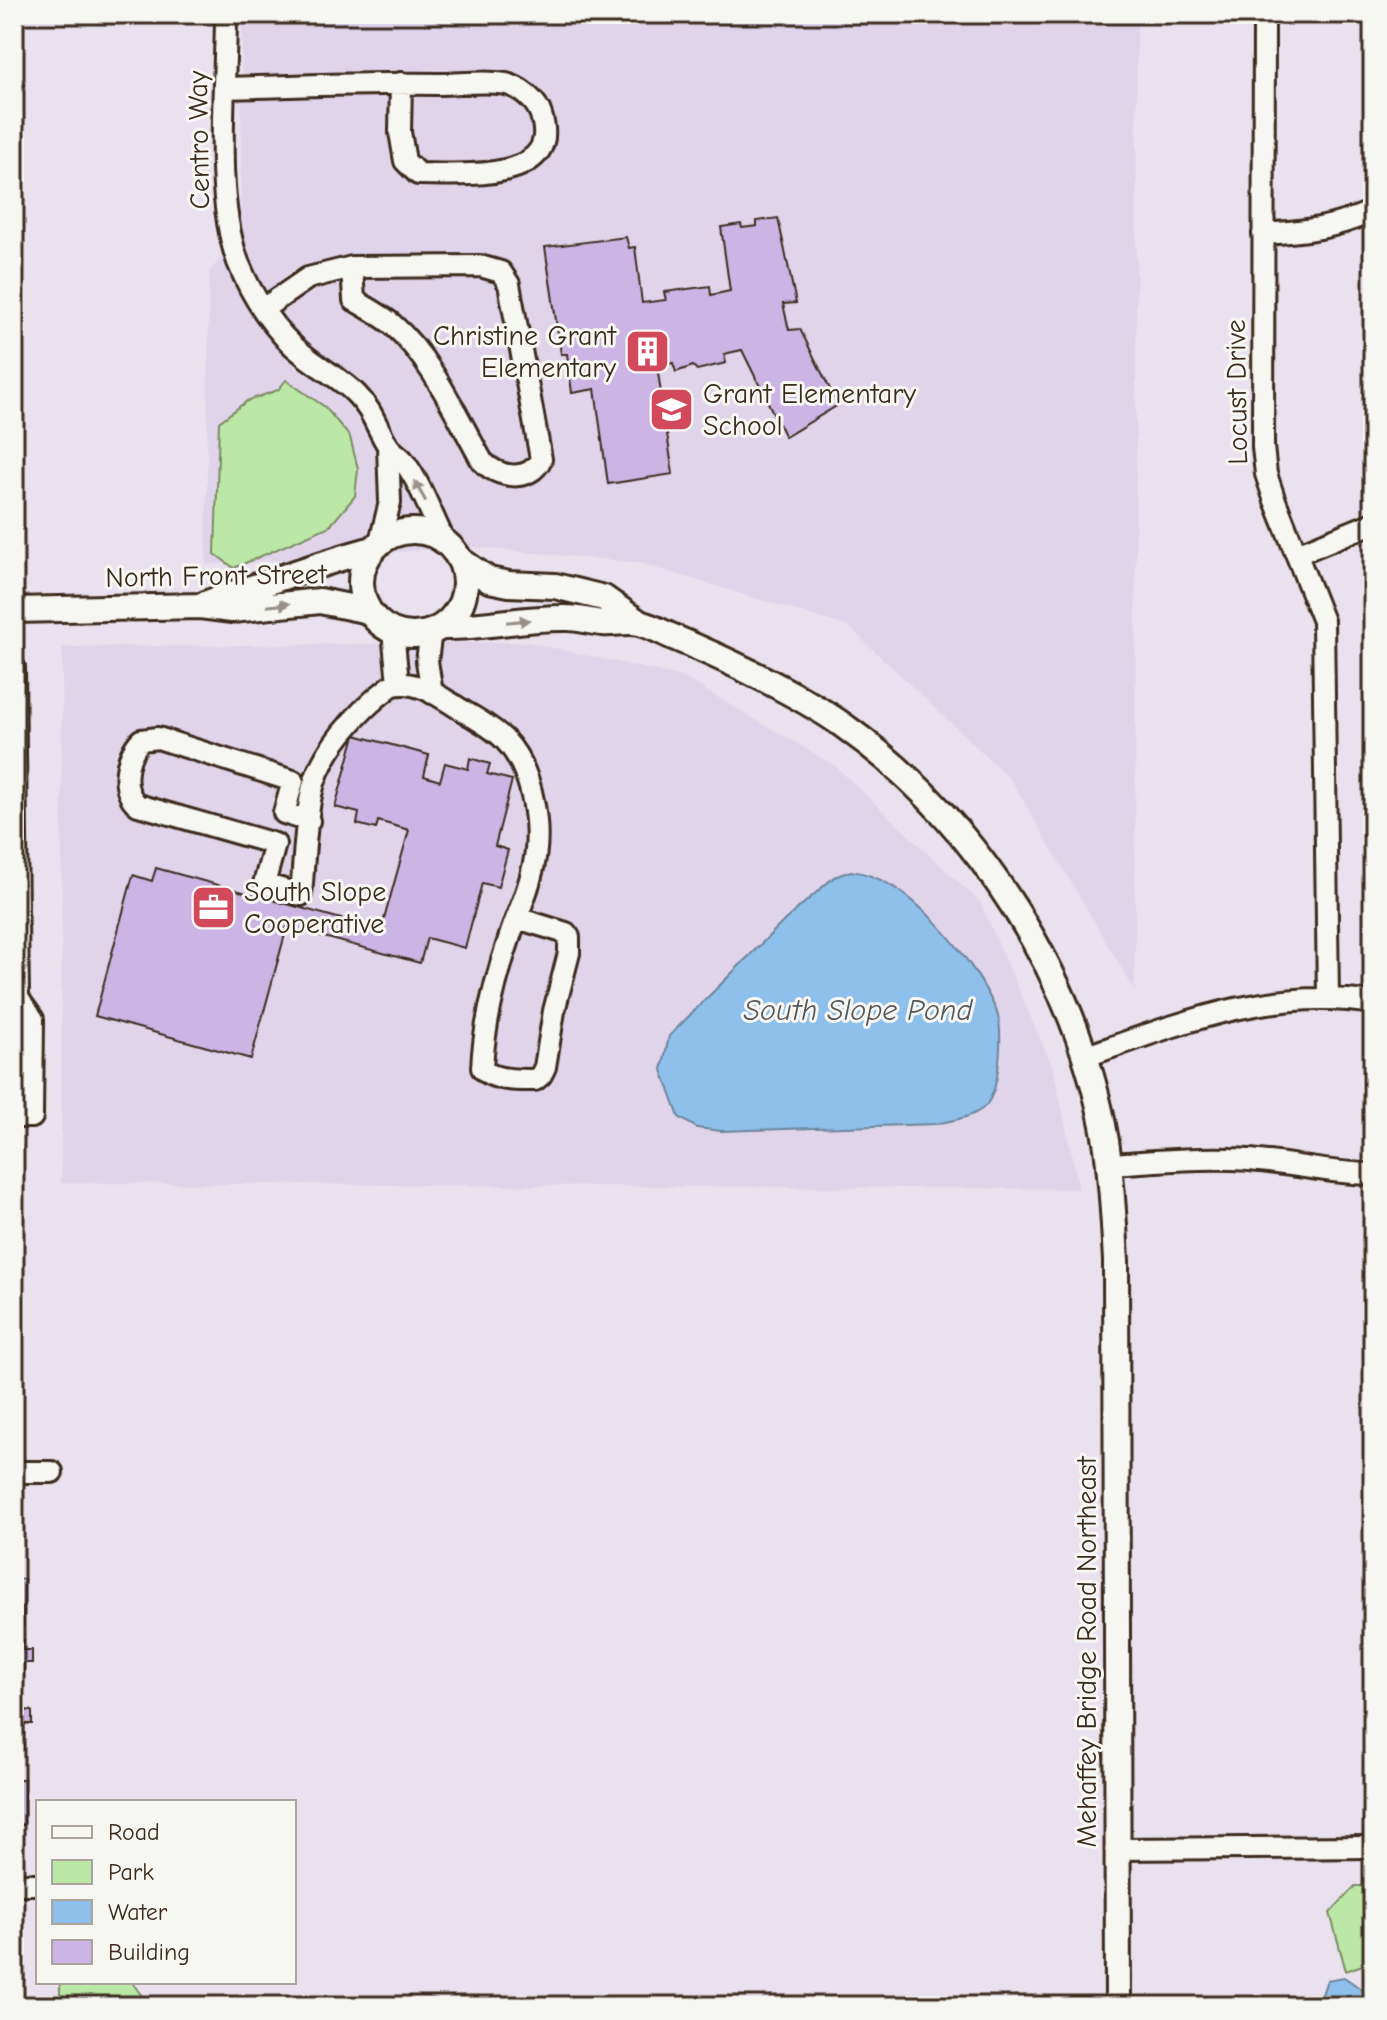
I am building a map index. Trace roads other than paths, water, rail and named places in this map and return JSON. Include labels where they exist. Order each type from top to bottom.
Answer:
[{"type":"main road","points":[[200,606],[233,592],[376,546],[402,531],[417,530],[444,540],[460,560],[489,580],[555,586],[604,598],[638,622],[724,659],[814,706],[870,746],[909,780],[953,827],[1006,895],[1047,967],[1084,1057],[1108,1164]]},
{"type":"main road","points":[[376,546],[364,564],[361,580],[363,596],[369,611],[393,631],[408,635],[436,629],[569,618],[604,623],[638,622]]},
{"type":"main road","points":[[436,629],[452,617],[460,604],[464,575],[460,560]]},
{"type":"main road","name":"North Front Street","points":[[14,610],[200,606],[232,610],[320,601],[369,611]]},
{"type":"main road","name":"Mehaffey Bridge Road Northeast","points":[[1108,1164],[1116,1261],[1118,2006]]},
{"type":"street","name":"Centro Way","points":[[226,14],[224,193],[229,232],[239,263],[263,309],[302,354],[357,394],[371,411],[388,446],[402,460],[444,540]]},
{"type":"street","name":"Locust Drive","points":[[1264,14],[1263,447],[1266,474],[1323,621],[1328,998]]},
{"type":"street","points":[[225,88],[401,83],[508,84],[527,94],[540,111],[545,127],[542,149],[530,161],[488,175],[418,174],[405,161],[400,132],[401,83]]},
{"type":"street","points":[[1263,234],[1342,225],[1373,211]]},
{"type":"street","points":[[263,309],[308,278],[352,267],[480,266],[501,272],[509,284],[541,459],[537,468],[528,474],[506,475],[490,470],[419,354],[391,324],[354,300],[352,267]]},
{"type":"street","name":"Centro Way","points":[[376,546],[390,502],[388,446]]},
{"type":"street","points":[[1297,554],[1373,523]]},
{"type":"street","points":[[432,693],[427,661],[436,629]]},
{"type":"street","points":[[393,631],[398,683]]},
{"type":"street","points":[[14,667],[16,999],[33,1019],[32,1117],[14,1117]]},
{"type":"street","points":[[275,844],[138,805],[126,793],[126,779],[135,746],[141,740],[158,738],[293,781],[264,884],[301,895],[311,793],[341,733],[377,697],[398,683],[419,686],[479,721],[504,740],[518,761],[531,793],[537,820],[537,850],[524,901],[517,918],[510,935],[489,1015],[482,1068],[493,1076],[535,1080],[545,1067],[570,944],[566,933],[517,918]]},
{"type":"street","points":[[284,813],[309,821]]},
{"type":"street","points":[[1084,1057],[1230,1008],[1275,1000],[1328,998],[1373,1003]]},
{"type":"street","points":[[1108,1164],[1229,1158],[1298,1164],[1338,1173],[1373,1174]]},
{"type":"street","points":[[14,1472],[52,1472]]},
{"type":"street","points":[[1117,1849],[1373,1847]]},
{"type":"street","points":[[14,1884],[36,1884]]},
{"type":"water","name":"South Slope Pond","points":[[851,871],[895,888],[917,904],[956,945],[986,989],[996,1010],[1000,1044],[998,1072],[987,1104],[970,1115],[936,1124],[721,1131],[697,1128],[679,1117],[662,1070],[669,1036],[785,920],[834,877]]},
{"type":"water","points":[[1344,1977],[1373,1997],[1373,2006],[1318,2006],[1327,1980]]},
{"type":"place","name":"Christine Grant Elementary","points":[[647,352]]},
{"type":"place","name":"Grant Elementary School","points":[[672,410]]},
{"type":"place","name":"South Slope Cooperative","points":[[213,908]]}]
